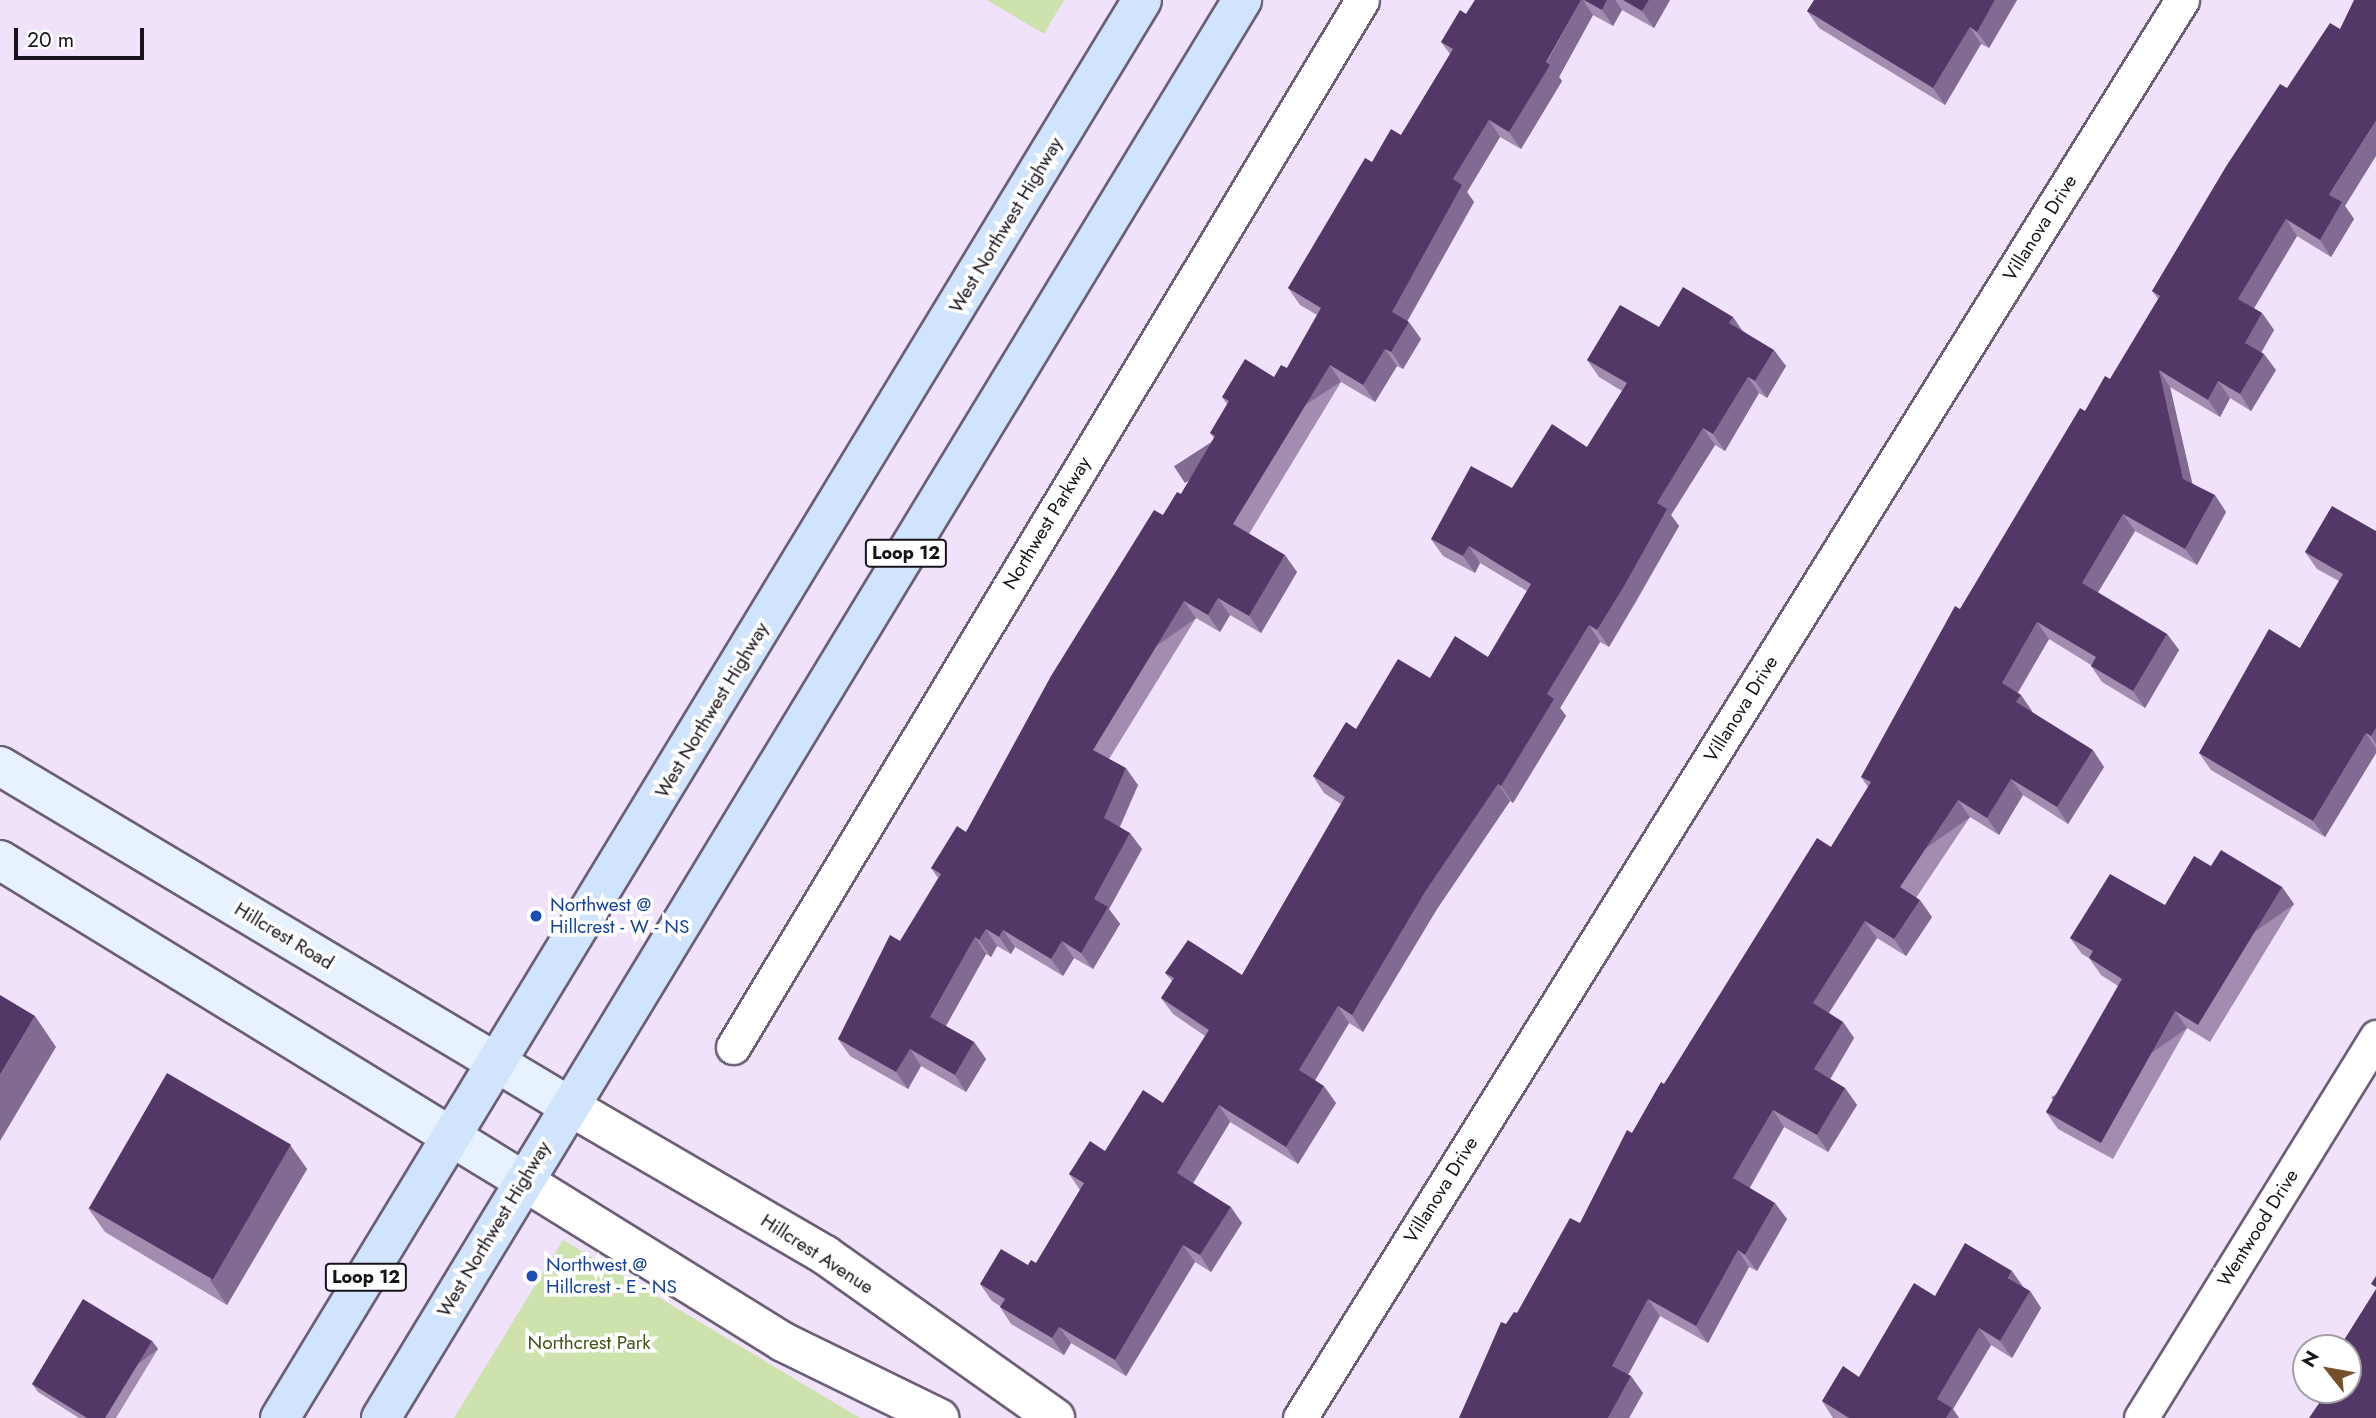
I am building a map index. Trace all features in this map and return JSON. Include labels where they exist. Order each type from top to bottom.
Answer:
[{"type":"main road","name":"West Northwest Highway","points":[[280,1418],[1142,0]]},
{"type":"main road","name":"West Northwest Highway","points":[[381,1418],[522,1180],[1242,0]]},
{"type":"main road","name":"Hillcrest Road","points":[[0,766],[569,1106]]},
{"type":"main road","points":[[0,860],[522,1180]]},
{"type":"street","name":"Northwest Parkway","points":[[733,1046],[1362,0]]},
{"type":"street","name":"Villanova Drive","points":[[1300,1418],[2182,0]]},
{"type":"street","name":"Wentwood Drive","points":[[2141,1418],[2376,1037]]},
{"type":"street","name":"Hillcrest Avenue","points":[[569,1106],[825,1255],[1055,1418]]},
{"type":"street","points":[[522,1180],[783,1342],[939,1418]]},
{"type":"green space","points":[[987,0],[1064,0],[1044,34]]},
{"type":"green space","name":"Northcrest Park","points":[[563,1240],[860,1418],[454,1418]]},
{"type":"building","points":[[1475,0],[1581,0],[1546,62],[1550,65],[1509,132],[1489,120],[1453,179],[1462,185],[1392,312],[1409,322],[1391,352],[1385,349],[1363,385],[1330,365],[1233,524],[1285,555],[1249,616],[1218,598],[1208,615],[1184,601],[1093,750],[1126,768],[1104,818],[1130,833],[1094,899],[1108,907],[1081,953],[1062,941],[1051,959],[1003,930],[999,937],[986,929],[979,940],[975,937],[930,1017],[974,1042],[955,1075],[910,1049],[896,1072],[838,1039],[890,935],[900,941],[941,874],[931,868],[957,826],[966,832],[1051,676],[1154,510],[1163,515],[1177,492],[1181,494],[1215,436],[1210,433],[1229,401],[1222,397],[1245,359],[1274,377],[1281,365],[1287,368],[1321,308],[1288,288],[1365,158],[1372,162],[1391,129],[1401,135],[1453,49],[1441,42],[1460,10],[1466,14]]},
{"type":"building","points":[[1584,0],[1607,0],[1602,10]]},
{"type":"building","points":[[1623,0],[1649,0],[1642,11]]},
{"type":"building","points":[[1814,0],[1995,0],[1977,32],[1970,27],[1933,88],[1807,11]]},
{"type":"building","points":[[2354,0],[2376,0],[2376,121],[2329,195],[2342,202],[2320,240],[2286,219],[2238,299],[2262,313],[2245,343],[2264,354],[2240,394],[2218,381],[2208,400],[2159,370],[2183,479],[2215,495],[2185,549],[2123,514],[2082,583],[2167,634],[2133,691],[2091,666],[2096,657],[2037,622],[2002,683],[2021,695],[2016,702],[2093,750],[2057,807],[2011,779],[1987,818],[1958,800],[1900,887],[1920,900],[1894,939],[1865,921],[1813,1003],[1843,1022],[1814,1069],[1845,1088],[1817,1135],[1773,1110],[1733,1178],[1775,1203],[1745,1255],[1738,1250],[1696,1326],[1648,1299],[1612,1366],[1631,1376],[1608,1418],[1459,1418],[1501,1322],[1506,1324],[1514,1312],[1517,1313],[1570,1218],[1580,1223],[1627,1130],[1632,1133],[1661,1082],[1664,1084],[1817,838],[1831,847],[1871,782],[1861,777],[1955,606],[1960,609],[2080,408],[2085,411],[2105,376],[2110,379],[2160,296],[2152,291],[2227,165],[2280,84],[2287,88],[2330,23],[2340,29]]},
{"type":"building","points":[[1683,287],[1733,317],[1729,323],[1774,350],[1755,381],[1748,377],[1713,434],[1703,428],[1657,503],[1667,509],[1624,586],[1597,630],[1589,625],[1547,694],[1554,699],[1501,786],[1498,784],[1425,892],[1352,1015],[1338,1006],[1299,1070],[1324,1086],[1286,1147],[1219,1105],[1177,1173],[1231,1207],[1200,1255],[1183,1245],[1115,1360],[1059,1327],[1052,1338],[1000,1307],[1005,1299],[980,1284],[1001,1249],[1028,1265],[1031,1260],[1036,1263],[1084,1183],[1069,1174],[1090,1141],[1105,1151],[1143,1090],[1163,1103],[1209,1030],[1161,998],[1174,978],[1165,973],[1188,940],[1242,975],[1345,797],[1313,776],[1346,722],[1356,729],[1398,659],[1430,678],[1455,636],[1488,657],[1531,584],[1469,546],[1463,556],[1431,539],[1471,466],[1512,488],[1552,424],[1587,447],[1627,383],[1587,360],[1620,305],[1659,327]]},
{"type":"building","points":[[2332,506],[2376,531],[2376,728],[2371,736],[2366,733],[2313,821],[2199,753],[2269,629],[2300,648],[2343,574],[2305,552]]},
{"type":"building","points":[[2221,850],[2282,887],[2198,1025],[2175,1011],[2101,1143],[2046,1112],[2122,979],[2089,958],[2093,951],[2070,938],[2110,874],[2165,905],[2194,856],[2211,866]]},
{"type":"building","points":[[0,995],[35,1016],[0,1075]]},
{"type":"building","points":[[167,1073],[291,1144],[213,1280],[89,1208]]},
{"type":"building","points":[[1965,1243],[2012,1271],[2008,1278],[2030,1291],[2000,1341],[1979,1328],[1937,1399],[1952,1408],[1946,1418],[1849,1418],[1822,1401],[1843,1366],[1859,1377],[1914,1283],[1935,1296]]},
{"type":"building","points":[[2376,1289],[2376,1418],[2309,1418],[2318,1404],[2362,1404],[2362,1334],[2348,1334]]},
{"type":"building","points":[[83,1299],[152,1341],[105,1418],[87,1418],[32,1384]]},
{"type":"place","name":"Northwest @ Hillcrest - W - NS","points":[[536,916]]},
{"type":"place","name":"Northwest @ Hillcrest - E - NS","points":[[532,1276]]}]
